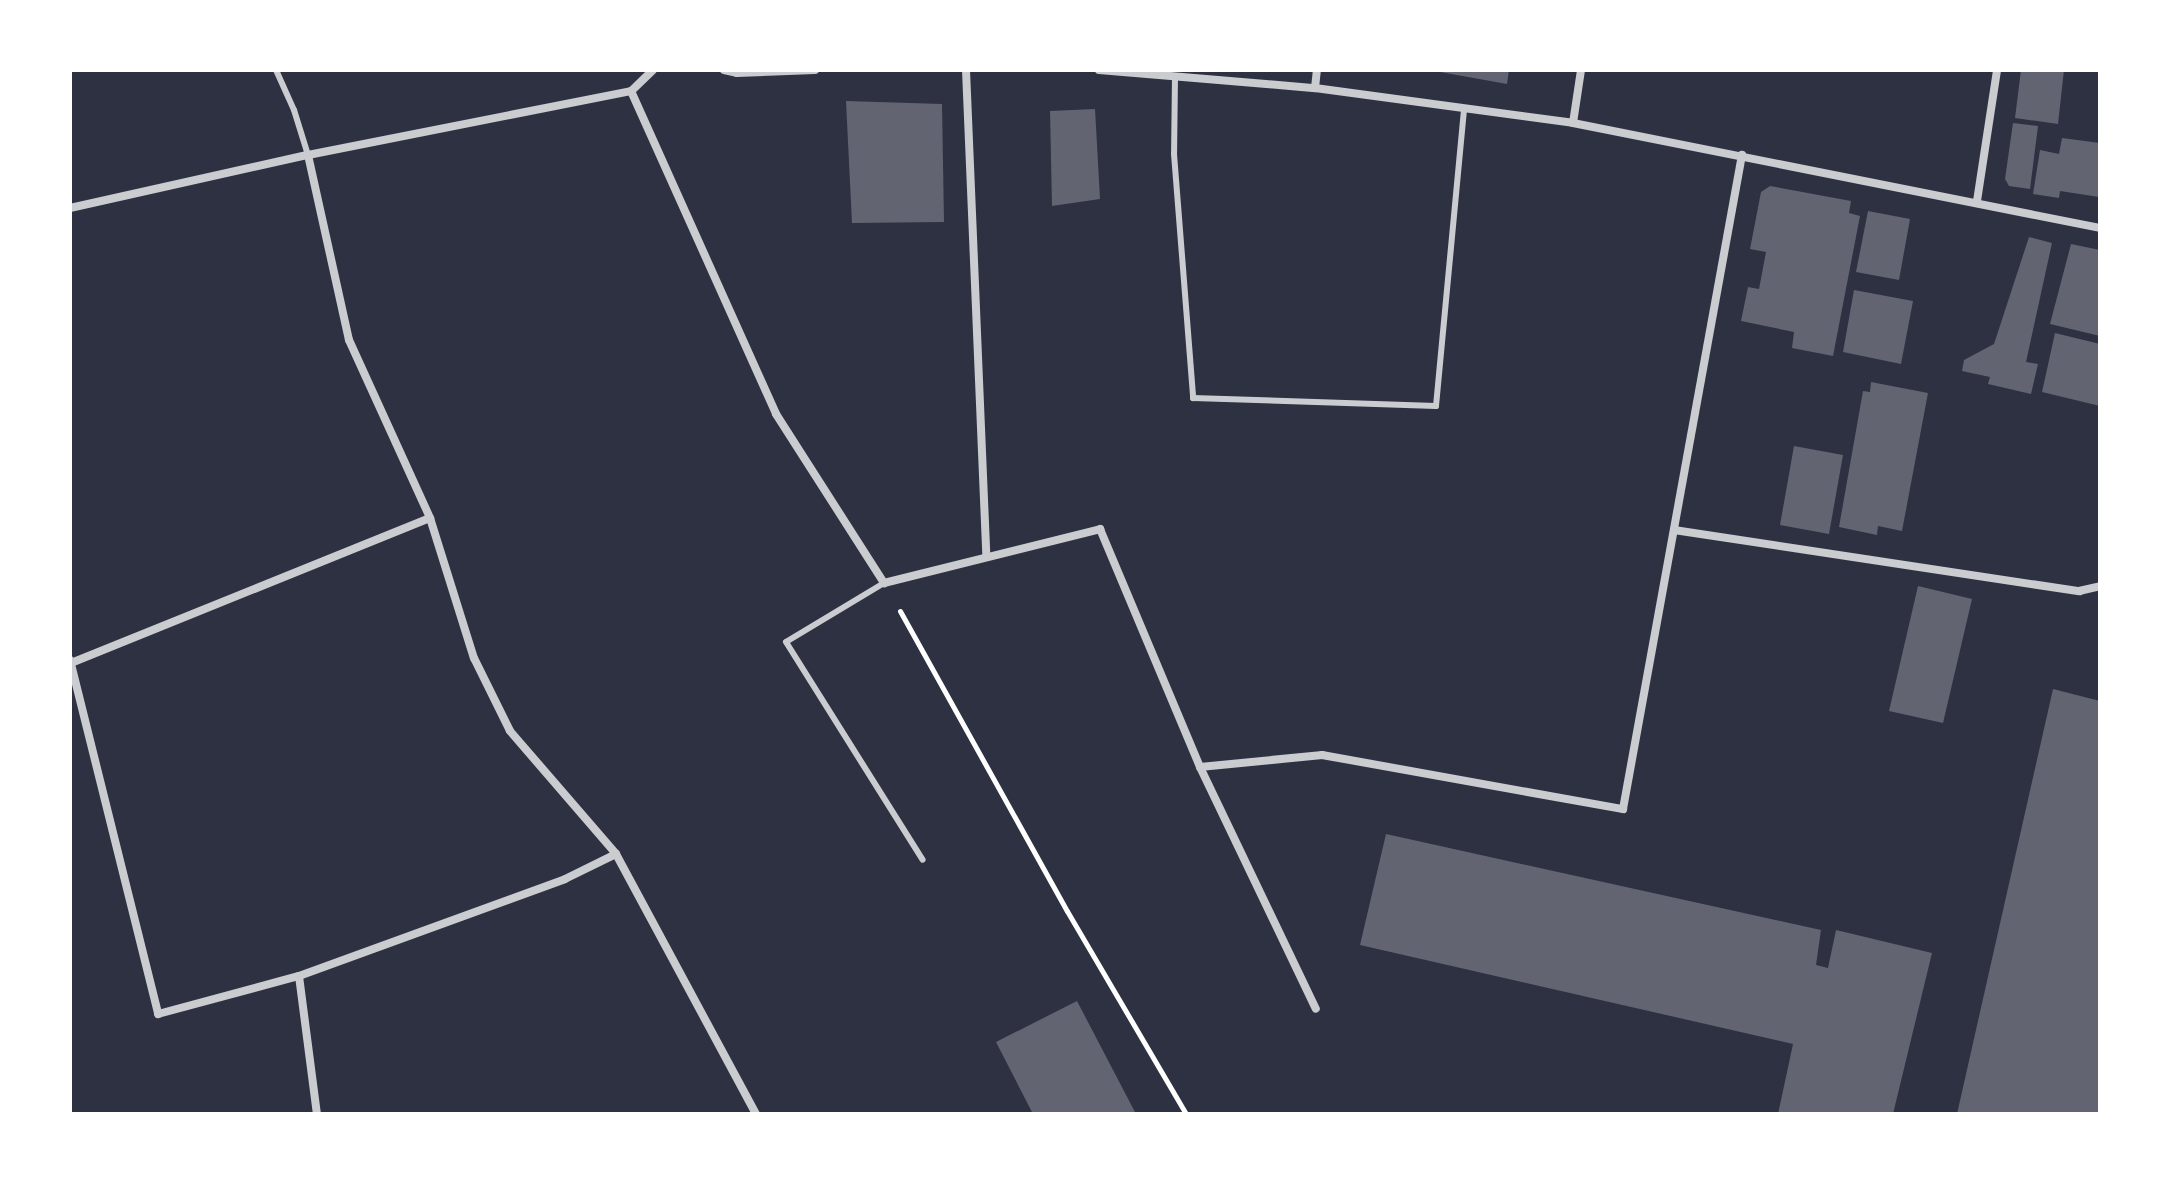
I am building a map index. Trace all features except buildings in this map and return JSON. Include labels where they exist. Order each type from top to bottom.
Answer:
[{"type":"street","points":[[70,208],[308,155],[631,91],[653,70]]},
{"type":"street","points":[[724,70],[737,73],[815,70]]},
{"type":"street","points":[[966,70],[986,557]]},
{"type":"street","points":[[1099,70],[1315,88],[1573,123],[1977,201],[2100,228]]},
{"type":"street","points":[[1315,88],[1317,70]]},
{"type":"street","points":[[1573,123],[1581,70]]},
{"type":"street","points":[[1977,201],[1997,70]]},
{"type":"street","points":[[631,91],[776,414],[884,583],[1100,529],[1200,767],[1316,1009]]},
{"type":"street","points":[[308,155],[349,340],[430,518],[474,658],[510,731],[616,854],[756,1114]]},
{"type":"street","points":[[1200,767],[1322,755],[1623,809],[1742,155]]},
{"type":"street","points":[[430,518],[70,662],[158,1014],[299,976],[565,879],[616,854]]},
{"type":"street","points":[[1674,530],[2079,591],[2100,586]]},
{"type":"street","points":[[299,976],[317,1114]]},
{"type":"lane","points":[[276,70],[294,110],[308,155]]},
{"type":"lane","points":[[1175,76],[1174,154],[1193,398],[1436,406],[1464,108]]},
{"type":"lane","points":[[884,583],[786,642],[923,860]]},
{"type":"path","points":[[884,583],[1186,1114]]}]
